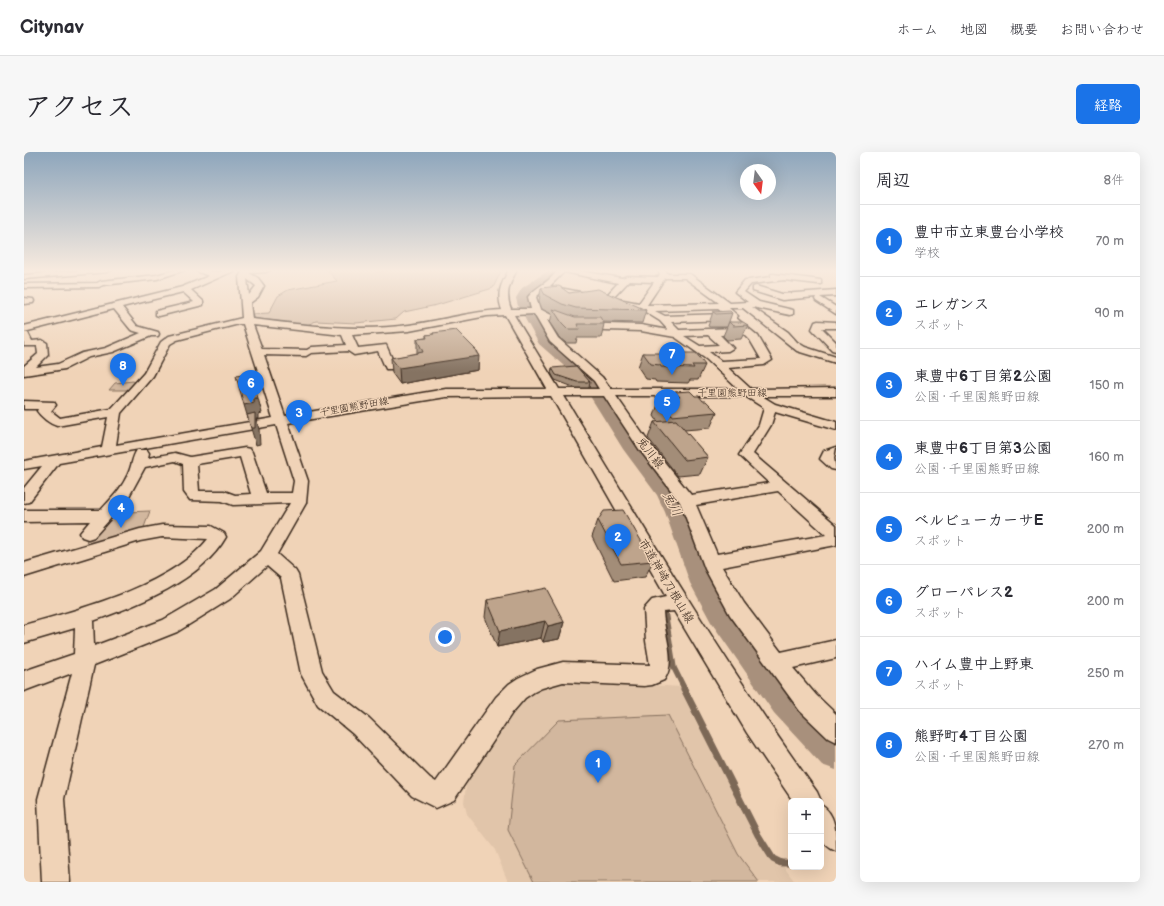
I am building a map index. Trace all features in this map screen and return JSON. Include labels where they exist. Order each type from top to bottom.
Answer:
[{"type":"street","points":[[100,304],[104,309]]},
{"type":"street","points":[[24,329],[48,321],[128,304]]},
{"type":"street","points":[[168,304],[173,310]]},
{"type":"street","points":[[159,313],[196,304]]},
{"type":"street","points":[[24,681],[170,626],[223,594],[266,556],[292,516],[299,498],[301,481],[247,321],[245,304]]},
{"type":"street","name":"市道神崎刀根山線","points":[[505,304],[555,393],[679,603],[764,738],[806,798]]},
{"type":"street","points":[[531,311],[532,304]]},
{"type":"street","points":[[646,304],[650,308],[755,304]]},
{"type":"street","points":[[646,304],[678,334],[699,349],[749,393],[771,407],[836,426]]},
{"type":"street","points":[[756,304],[790,312]]},
{"type":"street","points":[[826,304],[836,311]]},
{"type":"street","points":[[663,319],[733,316],[723,305]]},
{"type":"street","points":[[745,305],[753,313],[784,334],[793,344],[801,349],[836,360]]},
{"type":"street","points":[[117,307],[134,328],[152,334],[173,338]]},
{"type":"street","points":[[108,450],[115,412],[149,374],[166,342],[173,338],[238,321],[346,332],[409,328],[480,314],[531,311],[572,326],[641,328],[678,334],[746,331]]},
{"type":"street","name":"兎川線","points":[[531,311],[554,340],[594,374],[602,393],[687,502],[711,562],[730,599],[808,703],[836,730]]},
{"type":"street","points":[[824,316],[836,316]]},
{"type":"street","points":[[717,365],[764,362],[767,360],[754,338],[729,317]]},
{"type":"street","points":[[836,325],[818,324],[818,328],[836,348]]},
{"type":"street","points":[[292,352],[298,326]]},
{"type":"street","points":[[364,331],[369,342]]},
{"type":"street","points":[[346,332],[354,352],[382,347],[390,367],[398,366]]},
{"type":"street","points":[[699,349],[728,348],[712,332]]},
{"type":"street","points":[[24,372],[61,367],[86,355],[109,350],[152,334]]},
{"type":"street","points":[[24,335],[28,344],[42,343],[43,355],[24,372]]},
{"type":"street","points":[[257,352],[309,352],[352,348]]},
{"type":"street","name":"千里園熊野田線","points":[[24,464],[446,393],[836,392]]},
{"type":"street","points":[[24,405],[50,405],[43,411],[57,422],[115,412]]},
{"type":"street","points":[[771,407],[765,425],[746,455],[836,534]]},
{"type":"street","points":[[88,533],[123,495],[140,464],[144,444]]},
{"type":"street","points":[[836,451],[829,454],[827,459],[836,466]]},
{"type":"street","points":[[140,464],[175,457],[190,462],[245,452],[256,482],[259,498]]},
{"type":"street","points":[[24,498],[55,459]]},
{"type":"street","points":[[190,462],[192,492],[195,496],[224,496],[233,500],[259,498],[299,498]]},
{"type":"street","points":[[687,502],[781,486]]},
{"type":"street","points":[[24,516],[105,515]]},
{"type":"street","points":[[24,570],[140,535],[162,531],[211,532],[218,537],[214,546],[174,576],[135,596],[83,617],[24,634]]},
{"type":"street","points":[[711,562],[836,539]]},
{"type":"street","points":[[266,556],[289,575],[312,674],[326,698],[361,726],[421,786],[436,795],[445,791],[504,705],[517,691],[526,685],[537,679],[563,672],[588,672],[644,676],[655,674],[659,670],[661,662],[656,640],[654,609],[659,605],[679,603]]},
{"type":"street","points":[[56,882],[51,799],[81,681],[85,629],[83,617]]},
{"type":"street","points":[[776,662],[836,649]]},
{"type":"street","points":[[824,822],[836,838]]},
{"type":"shaded area","points":[[274,304],[440,304],[404,312],[396,319],[356,323],[316,321],[307,325],[253,318],[252,314],[269,313]]},
{"type":"shaded area","points":[[133,381],[137,383],[131,390],[109,390],[115,383]]},
{"type":"shaded area","points":[[115,510],[127,512],[150,511],[143,530],[86,546],[87,536]]},
{"type":"shaded area","points":[[576,680],[681,687],[756,836],[772,861],[778,867],[784,867],[795,882],[508,882],[495,850],[467,814],[464,802],[466,786],[470,774],[515,707],[526,697],[544,687]]},
{"type":"shaded area","points":[[668,715],[738,854],[759,882],[534,882],[508,830],[515,765],[559,720]]},
{"type":"building","points":[[562,304],[632,304],[646,310],[576,308]]},
{"type":"building","points":[[553,309],[575,317],[600,317],[604,324],[577,324],[579,329],[568,329]]},
{"type":"building","points":[[730,311],[732,313],[716,314],[713,312]]},
{"type":"building","points":[[729,322],[743,322],[748,325],[733,326]]},
{"type":"building","points":[[456,330],[478,352],[476,352],[479,356],[399,368],[391,358],[423,352],[417,339],[427,338],[426,335]]},
{"type":"building","points":[[643,353],[696,353],[705,365],[692,365],[694,368],[661,367],[660,365],[651,364]]},
{"type":"building","points":[[576,366],[590,382],[577,382],[556,375],[552,368]]},
{"type":"building","points":[[250,374],[258,398],[254,398],[254,403],[244,405],[236,376]]},
{"type":"building","points":[[690,391],[695,396],[699,396],[703,401],[706,401],[717,412],[672,416],[659,400],[662,400],[660,398],[680,397],[675,392]]},
{"type":"building","points":[[255,413],[255,428],[251,428],[247,415]]},
{"type":"building","points":[[676,420],[708,457],[685,460],[654,422]]},
{"type":"building","points":[[623,510],[653,561],[621,564],[598,520],[604,511]]},
{"type":"building","points":[[546,588],[564,622],[548,626],[545,621],[500,631],[487,600]]},
{"type":"waterway","name":"兎川","points":[[525,304],[545,341],[587,377],[634,449],[668,492],[678,512],[705,583],[722,613],[787,701],[836,751]]},
{"type":"waterway","points":[[665,612],[674,668],[685,690]]},
{"type":"waterway","points":[[684,689],[758,835],[773,859],[781,863],[788,863]]},
{"type":"place","name":"ハイム豊中上野東","points":[[672,375]]},
{"type":"place","name":"熊野町4丁目公園","points":[[123,386]]},
{"type":"place","name":"グローパレス2","points":[[251,403]]},
{"type":"place","name":"ベルビューカーサE","points":[[667,422]]},
{"type":"place","name":"東豊中6丁目第2公園","points":[[299,433]]},
{"type":"place","name":"東豊中6丁目第3公園","points":[[121,528]]},
{"type":"place","name":"エレガンス","points":[[618,557]]},
{"type":"place","name":"豊中市立東豊台小学校","points":[[598,783]]}]
